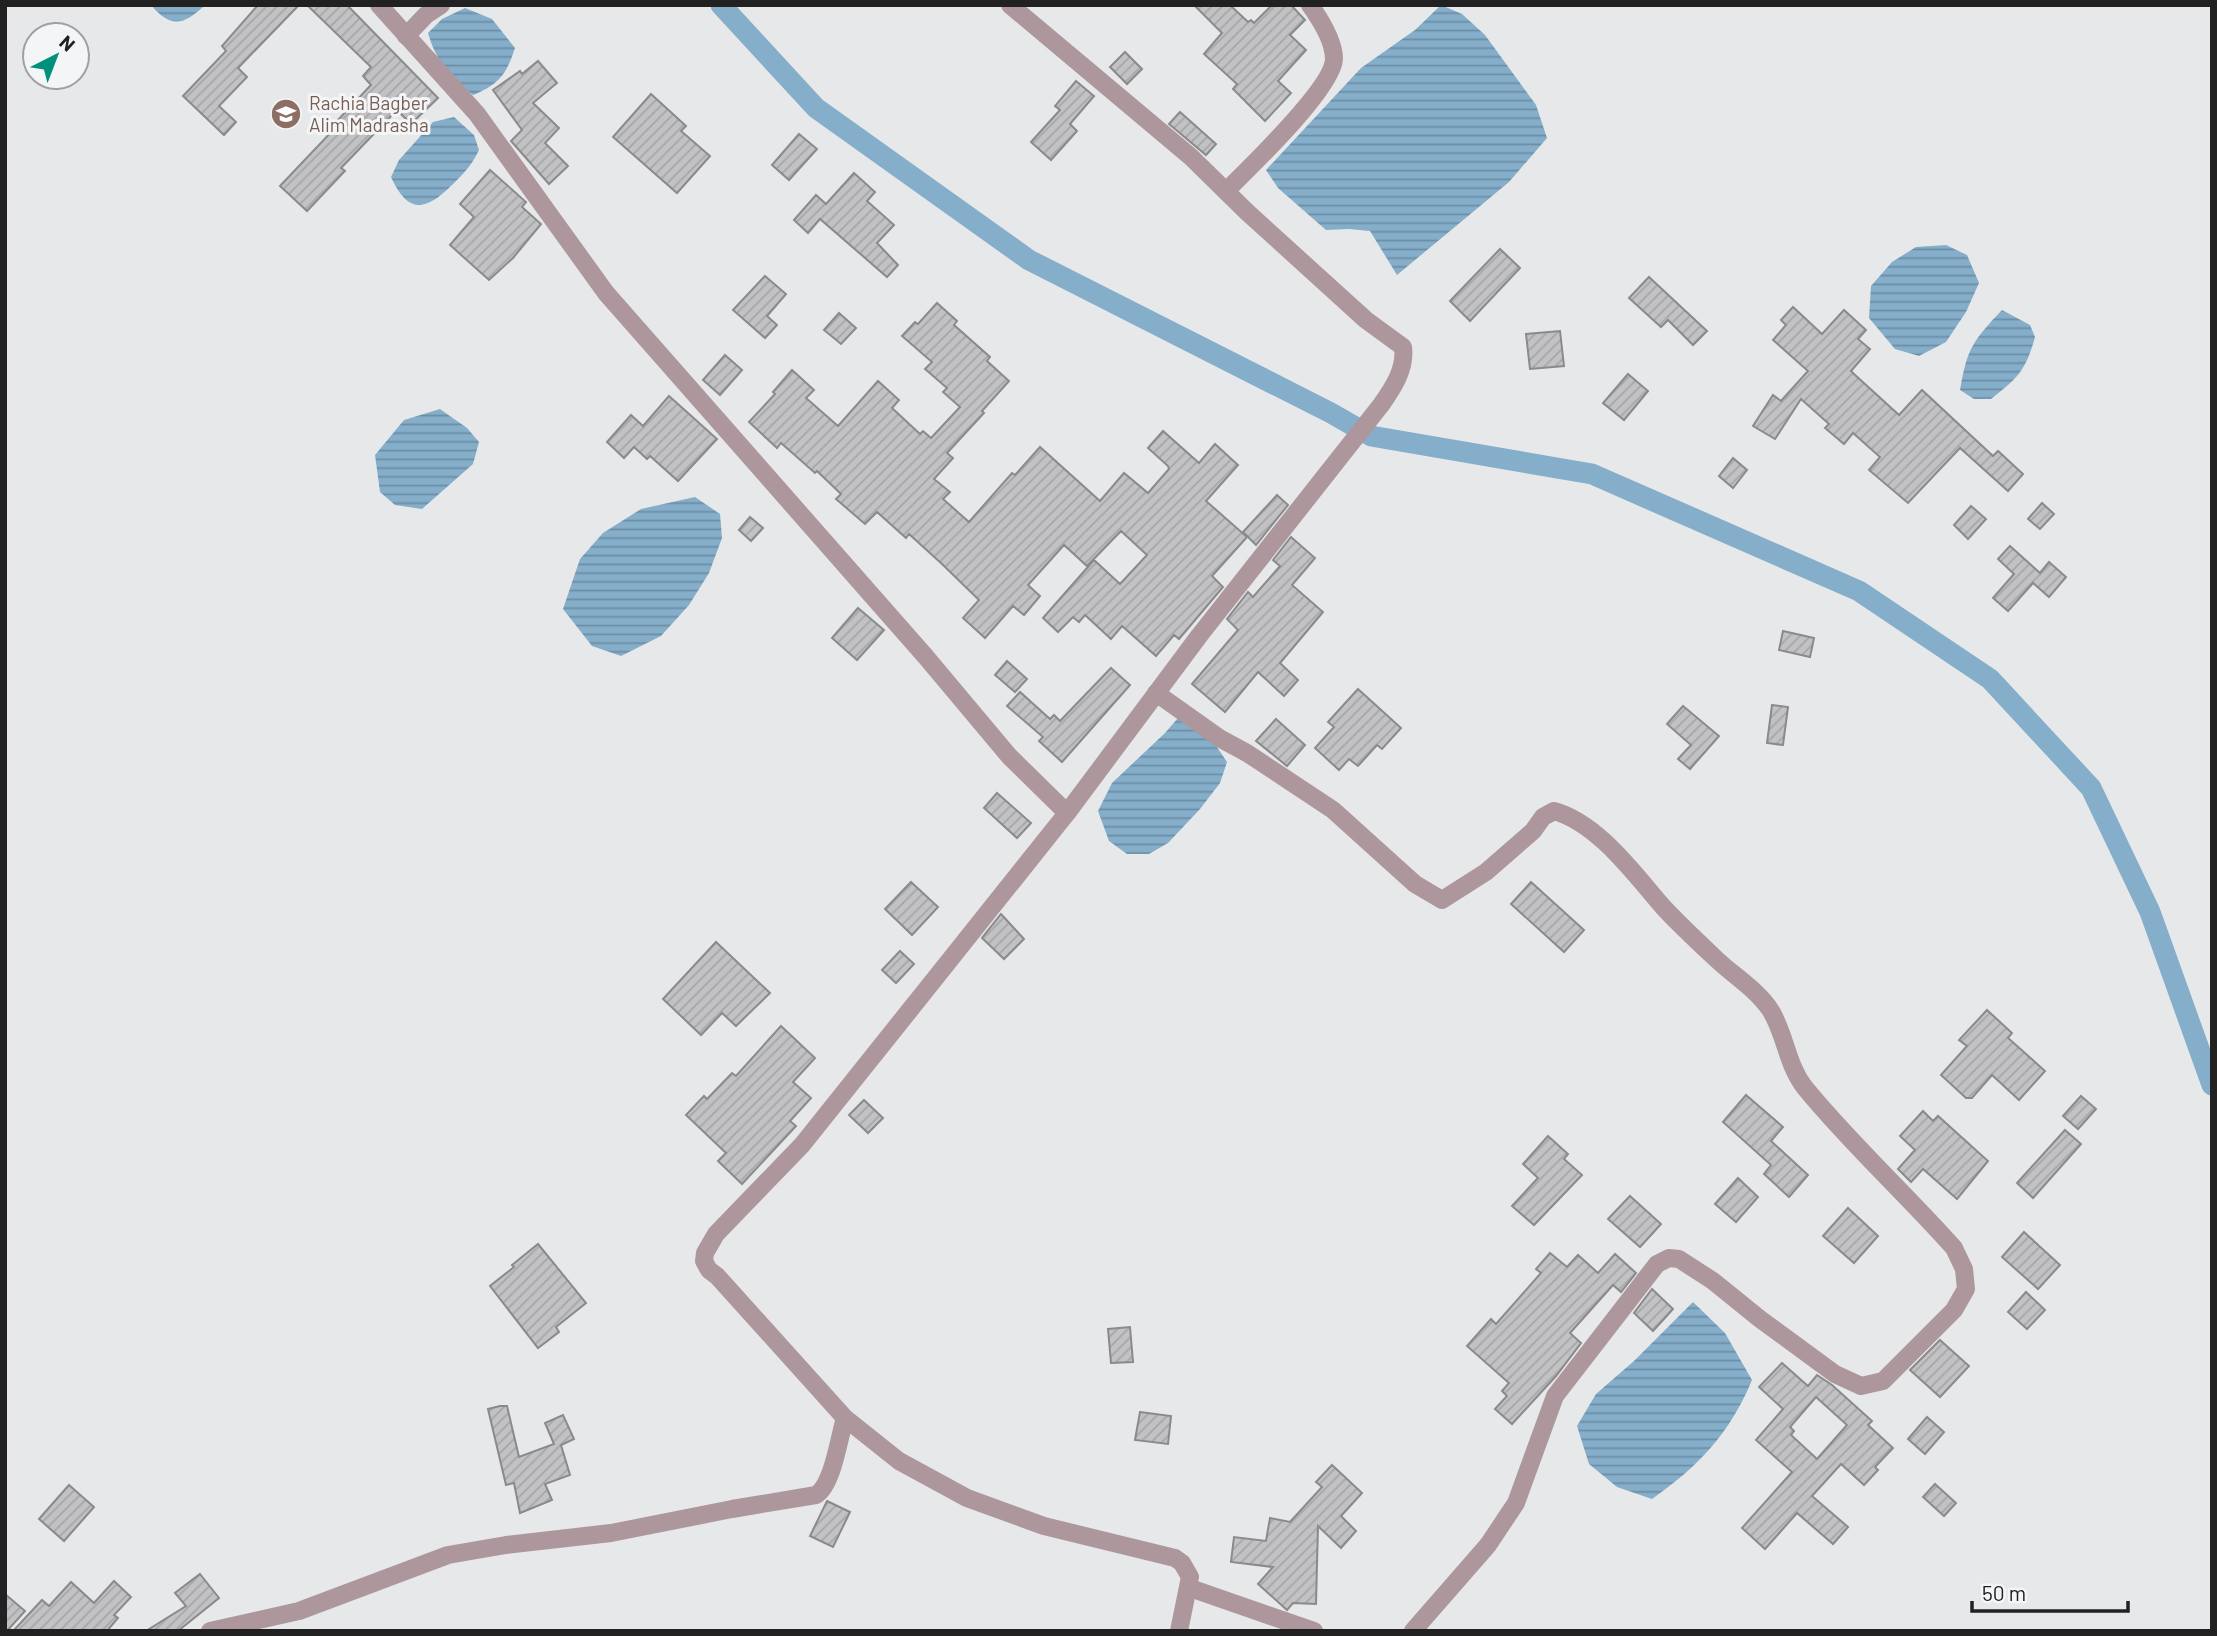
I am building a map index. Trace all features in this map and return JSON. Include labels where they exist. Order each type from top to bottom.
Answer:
[{"type":"street","points":[[379,5],[477,114],[606,293],[926,657],[1009,756],[1067,813]]},
{"type":"street","points":[[406,36],[426,15],[441,5]]},
{"type":"street","points":[[1010,5],[1191,156],[1366,320],[1403,347],[1401,372],[1387,396],[1156,693],[1067,813],[802,1145],[716,1234],[705,1253],[704,1261],[709,1270],[845,1418],[899,1461],[967,1498],[1044,1527],[1175,1558],[1190,1577],[1190,1588],[1179,1631]]},
{"type":"street","points":[[1226,191],[1293,122],[1331,71],[1334,58],[1329,41],[1310,5]]},
{"type":"street","points":[[1156,693],[1221,739],[1333,810],[1415,884],[1442,900],[1486,872],[1532,831],[1543,817],[1554,811],[1565,814],[1586,827],[1625,861],[1666,910],[1716,959],[1751,988],[1770,1010],[1803,1085],[1954,1248],[1964,1269],[1966,1289],[1954,1310],[1883,1381],[1861,1386],[1835,1374],[1759,1319],[1713,1281],[1679,1259],[1669,1258],[1657,1264],[1555,1396],[1516,1503],[1488,1545],[1413,1631]]},
{"type":"street","points":[[210,1631],[299,1611],[448,1555],[506,1545],[611,1533],[816,1495],[822,1491],[828,1480],[845,1418]]},
{"type":"street","points":[[1190,1588],[1314,1631]]},
{"type":"water","points":[[151,5],[205,5],[191,17],[178,22],[165,18]]},
{"type":"water","points":[[1441,5],[1462,14],[1485,35],[1536,105],[1547,138],[1509,182],[1397,275],[1370,231],[1326,230],[1278,188],[1266,170],[1361,68],[1415,30]]},
{"type":"water","points":[[465,8],[492,19],[515,48],[500,78],[473,95],[445,68],[428,33],[442,19]]},
{"type":"water","points":[[454,117],[474,135],[479,150],[474,160],[457,180],[434,200],[426,204],[411,203],[397,189],[391,177],[399,160],[433,122]]},
{"type":"water","points":[[1946,245],[1967,255],[1979,283],[1966,312],[1946,342],[1919,356],[1895,349],[1869,318],[1871,286],[1892,262],[1916,247]]},
{"type":"water","points":[[2002,310],[2030,325],[2035,337],[2032,348],[2024,366],[2008,385],[1991,399],[1974,399],[1960,390],[1965,364],[1978,338]]},
{"type":"water","points":[[440,409],[467,428],[479,442],[473,464],[422,509],[395,505],[380,492],[375,455],[404,420]]},
{"type":"water","points":[[695,497],[720,514],[722,538],[709,573],[689,605],[661,636],[621,656],[592,646],[563,609],[580,559],[603,533],[641,509]]},
{"type":"water","points":[[1178,718],[1215,744],[1227,762],[1220,783],[1168,843],[1149,854],[1127,854],[1109,841],[1098,811],[1112,783]]},
{"type":"water","points":[[1693,1302],[1725,1333],[1752,1380],[1734,1416],[1711,1447],[1684,1474],[1652,1499],[1617,1487],[1589,1464],[1577,1426],[1596,1394],[1634,1361]]},
{"type":"building","points":[[258,5],[299,5],[238,68],[247,77],[219,106],[236,122],[224,135],[183,96],[226,51],[222,46]]},
{"type":"building","points":[[307,5],[347,5],[438,98],[411,124],[397,110],[341,168],[345,171],[307,211],[280,186],[337,126],[334,124],[371,85],[363,76],[371,67]]},
{"type":"building","points":[[1194,5],[1230,5],[1248,22],[1251,20],[1254,23],[1272,5],[1291,5],[1305,20],[1290,35],[1306,50],[1278,81],[1291,93],[1265,121],[1233,89],[1237,84],[1204,54],[1222,33]]},
{"type":"building","points":[[1125,52],[1142,69],[1127,84],[1110,67]]},
{"type":"building","points":[[538,61],[557,83],[533,103],[559,128],[545,143],[568,166],[549,184],[511,141],[522,130],[493,90],[520,71],[522,74]]},
{"type":"building","points":[[1076,81],[1094,96],[1070,124],[1077,131],[1051,160],[1031,142],[1060,110],[1055,106]]},
{"type":"building","points":[[651,94],[686,126],[681,131],[710,156],[677,193],[613,137]]},
{"type":"building","points":[[1180,112],[1216,144],[1206,155],[1169,124]]},
{"type":"building","points":[[799,134],[817,149],[789,180],[772,165]]},
{"type":"building","points":[[490,170],[526,202],[522,207],[541,224],[513,258],[489,280],[450,245],[474,217],[460,204]]},
{"type":"building","points":[[854,173],[875,192],[867,201],[894,225],[877,243],[898,265],[887,277],[820,219],[808,233],[794,220],[816,195],[826,204]]},
{"type":"building","points":[[1500,249],[1520,268],[1470,321],[1450,301]]},
{"type":"building","points":[[765,276],[786,294],[767,316],[777,325],[765,338],[733,310]]},
{"type":"building","points":[[1649,277],[1707,331],[1693,345],[1668,320],[1661,327],[1629,298]]},
{"type":"building","points":[[937,303],[957,321],[954,325],[990,357],[987,361],[1009,381],[947,453],[953,458],[934,479],[950,492],[943,499],[969,522],[1012,473],[1015,475],[1040,447],[1100,501],[1124,473],[1148,493],[1169,469],[1148,448],[1163,431],[1199,463],[1215,444],[1238,465],[1206,501],[1247,537],[1212,576],[1223,587],[1179,639],[1174,635],[1156,656],[1122,626],[1111,639],[1085,615],[1079,622],[1073,617],[1058,632],[1043,618],[1094,560],[1120,584],[1147,555],[1121,531],[1087,566],[1064,545],[1028,585],[1040,596],[1024,615],[1013,606],[985,638],[963,618],[979,600],[942,564],[909,534],[906,538],[877,512],[865,524],[836,499],[841,494],[817,471],[815,473],[781,443],[777,448],[749,422],[775,394],[773,392],[792,370],[814,390],[806,398],[838,426],[878,381],[899,400],[892,408],[920,434],[923,431],[931,438],[960,407],[943,392],[947,388],[925,369],[932,362],[902,336],[915,322],[918,324]]},
{"type":"building","points":[[1793,307],[1822,334],[1844,310],[1866,330],[1858,339],[1870,349],[1851,371],[1854,374],[1899,415],[1922,390],[1993,456],[1998,451],[2023,474],[2008,491],[1960,448],[1908,503],[1869,470],[1880,457],[1853,433],[1844,444],[1825,428],[1829,424],[1801,399],[1775,439],[1753,426],[1773,395],[1781,401],[1808,371],[1773,340],[1786,325],[1781,320]]},
{"type":"building","points":[[839,313],[856,328],[841,344],[824,330]]},
{"type":"building","points":[[1560,331],[1564,366],[1530,369],[1526,334]]},
{"type":"building","points":[[725,355],[742,370],[720,395],[703,380]]},
{"type":"building","points":[[1628,374],[1648,391],[1624,420],[1603,403]]},
{"type":"building","points":[[669,396],[717,439],[678,481],[650,456],[647,459],[634,447],[624,458],[607,442],[631,415],[643,426]]},
{"type":"building","points":[[1733,458],[1747,470],[1733,488],[1719,476]]},
{"type":"building","points":[[1277,495],[1288,505],[1256,545],[1243,532]]},
{"type":"building","points":[[2042,503],[2054,514],[2040,529],[2028,519]]},
{"type":"building","points":[[1971,506],[1986,519],[1968,539],[1954,525]]},
{"type":"building","points":[[750,517],[763,528],[751,541],[739,530]]},
{"type":"building","points":[[1291,537],[1315,558],[1292,585],[1323,612],[1280,663],[1298,680],[1284,696],[1258,672],[1225,712],[1192,684],[1238,630],[1227,619],[1248,592],[1253,597],[1280,566],[1273,560]]},
{"type":"building","points":[[2010,546],[2040,573],[2049,562],[2066,577],[2049,597],[2033,583],[2008,611],[1993,598],[2014,574],[1998,559]]},
{"type":"building","points":[[858,608],[884,630],[857,660],[832,638]]},
{"type":"building","points":[[1783,631],[1814,638],[1810,657],[1779,650]]},
{"type":"building","points":[[1007,661],[1027,679],[1015,692],[995,675]]},
{"type":"building","points":[[1111,668],[1130,685],[1062,762],[1039,741],[1043,737],[1007,706],[1020,692],[1050,719],[1054,715],[1060,721]]},
{"type":"building","points":[[1358,689],[1401,728],[1382,749],[1377,745],[1358,766],[1349,759],[1339,770],[1315,748],[1334,727],[1328,722]]},
{"type":"building","points":[[1772,705],[1788,707],[1783,745],[1767,743]]},
{"type":"building","points":[[1683,706],[1719,736],[1690,769],[1678,759],[1691,745],[1667,724]]},
{"type":"building","points":[[1276,719],[1305,745],[1287,766],[1256,741]]},
{"type":"building","points":[[997,793],[1031,823],[1017,838],[984,808]]},
{"type":"building","points":[[911,882],[938,907],[912,935],[885,909]]},
{"type":"building","points":[[1531,882],[1584,930],[1564,952],[1511,904]]},
{"type":"building","points":[[1001,914],[1024,939],[1004,959],[982,938]]},
{"type":"building","points":[[716,942],[770,993],[736,1026],[722,1013],[701,1035],[663,999]]},
{"type":"building","points":[[900,951],[914,964],[896,983],[882,970]]},
{"type":"building","points":[[1987,1010],[2012,1033],[2008,1038],[2045,1071],[2019,1100],[1992,1075],[1972,1098],[1966,1098],[1941,1075],[1967,1046],[1959,1040]]},
{"type":"building","points":[[781,1026],[815,1058],[793,1082],[811,1098],[790,1121],[796,1126],[742,1184],[718,1161],[726,1153],[686,1115],[704,1096],[707,1099],[732,1073],[736,1076]]},
{"type":"building","points":[[1746,1095],[1783,1127],[1771,1141],[1808,1175],[1789,1197],[1764,1174],[1771,1165],[1723,1122]]},
{"type":"building","points":[[2081,1096],[2096,1109],[2078,1129],[2063,1116]]},
{"type":"building","points":[[864,1100],[883,1118],[868,1133],[849,1115]]},
{"type":"building","points":[[1923,1111],[1933,1121],[1938,1116],[1988,1161],[1957,1199],[1923,1169],[1911,1182],[1898,1169],[1915,1150],[1900,1136]]},
{"type":"building","points":[[2065,1130],[2081,1144],[2033,1198],[2017,1183]]},
{"type":"building","points":[[1548,1136],[1568,1154],[1564,1159],[1582,1175],[1534,1225],[1512,1206],[1538,1178],[1523,1164]]},
{"type":"building","points":[[1738,1178],[1758,1197],[1736,1222],[1715,1204]]},
{"type":"building","points":[[1630,1196],[1661,1224],[1640,1247],[1608,1219]]},
{"type":"building","points":[[1848,1208],[1878,1236],[1854,1263],[1823,1236]]},
{"type":"building","points":[[2024,1232],[2060,1265],[2038,1289],[2002,1257]]},
{"type":"building","points":[[538,1244],[586,1303],[556,1327],[559,1332],[538,1348],[490,1286]]},
{"type":"building","points":[[1550,1253],[1567,1267],[1578,1255],[1598,1273],[1615,1254],[1636,1273],[1621,1292],[1613,1285],[1570,1333],[1581,1343],[1556,1376],[1512,1424],[1495,1409],[1507,1396],[1502,1391],[1509,1383],[1467,1346],[1491,1319],[1496,1324],[1541,1273],[1536,1269]]},
{"type":"building","points":[[1652,1289],[1673,1309],[1653,1331],[1634,1313]]},
{"type":"building","points":[[2026,1292],[2045,1310],[2027,1329],[2008,1312]]},
{"type":"building","points":[[1130,1327],[1133,1362],[1111,1363],[1108,1329]]},
{"type":"building","points":[[1940,1340],[1969,1366],[1940,1397],[1910,1370]]},
{"type":"building","points":[[1782,1363],[1808,1386],[1817,1375],[1872,1421],[1868,1425],[1893,1448],[1875,1467],[1878,1470],[1864,1485],[1841,1464],[1812,1496],[1848,1527],[1833,1544],[1797,1513],[1765,1549],[1742,1528],[1792,1472],[1756,1440],[1783,1409],[1759,1387]],"holes":[[[1816,1397],[1847,1425],[1817,1459],[1791,1435],[1794,1431],[1790,1427]]]},
{"type":"building","points":[[507,1406],[519,1457],[554,1444],[545,1423],[563,1415],[574,1439],[561,1445],[570,1475],[545,1484],[552,1500],[520,1513],[514,1483],[506,1485],[488,1409]]},
{"type":"building","points":[[1140,1412],[1171,1416],[1168,1444],[1135,1440]]},
{"type":"building","points":[[1927,1417],[1944,1432],[1925,1454],[1908,1439]]},
{"type":"building","points":[[1332,1465],[1362,1493],[1341,1516],[1356,1531],[1341,1548],[1318,1526],[1316,1604],[1293,1603],[1287,1610],[1258,1584],[1273,1567],[1231,1562],[1234,1537],[1266,1541],[1270,1518],[1290,1522],[1322,1487],[1316,1482]]},
{"type":"building","points":[[1935,1484],[1956,1503],[1944,1516],[1923,1497]]},
{"type":"building","points":[[69,1485],[94,1507],[64,1541],[39,1519]]},
{"type":"building","points":[[827,1501],[850,1512],[833,1547],[810,1536]]},
{"type":"building","points":[[200,1574],[219,1598],[178,1631],[146,1631],[186,1606],[175,1593]]},
{"type":"building","points":[[114,1581],[131,1597],[114,1615],[118,1618],[107,1631],[13,1631],[42,1600],[49,1606],[71,1582],[94,1603]]},
{"type":"building","points":[[5,1594],[25,1611],[7,1631],[5,1631]]},
{"type":"waterway","points":[[721,5],[816,108],[1029,260],[1331,413],[1371,436],[1592,474],[1859,591],[1990,679],[2091,788],[2150,912],[2212,1085]]},
{"type":"place","name":"Rachia Bagber Alim Madrasha","points":[[286,114]]}]
